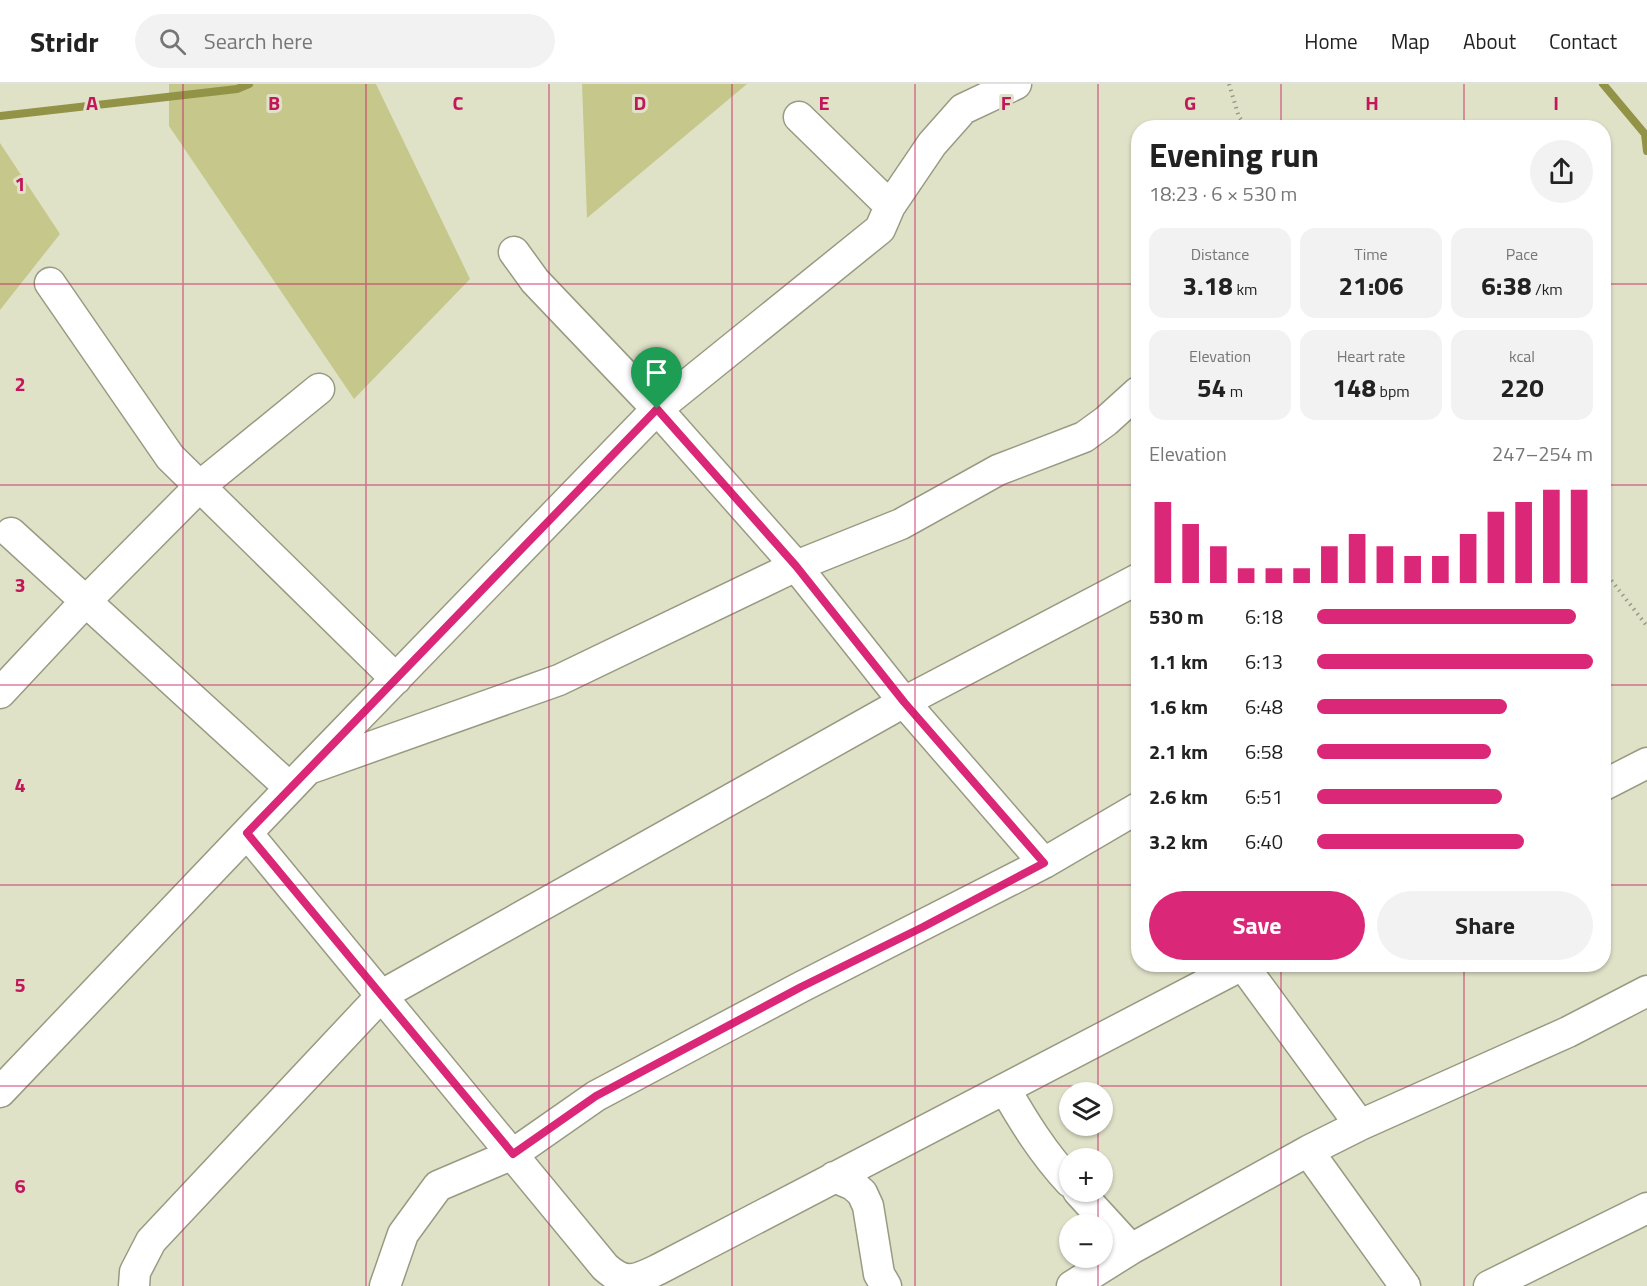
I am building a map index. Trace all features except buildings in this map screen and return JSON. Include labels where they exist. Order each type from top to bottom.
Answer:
[{"type":"street","points":[[0,1092],[657,409],[880,229],[890,207],[932,144],[963,109],[1016,84]]},
{"type":"street","points":[[799,117],[890,207]]},
{"type":"street","points":[[513,252],[535,281],[657,409],[796,566],[904,702],[1044,863]]},
{"type":"street","points":[[50,283],[170,457],[396,679]]},
{"type":"street","points":[[0,693],[86,601],[200,486],[319,389]]},
{"type":"street","points":[[299,779],[559,680],[796,566],[901,524],[998,470],[1084,437],[1131,398]]},
{"type":"street","points":[[11,533],[86,601],[299,779]]},
{"type":"street","points":[[134,1286],[135,1272],[152,1240],[382,995],[904,702],[1131,583]]},
{"type":"street","points":[[1611,781],[1647,763]]},
{"type":"street","points":[[386,1286],[404,1234],[438,1186],[513,1154],[596,1096],[1131,816]]},
{"type":"street","points":[[247,833],[605,1267],[615,1276],[626,1280],[639,1278],[1230,972]]},
{"type":"street","points":[[1248,972],[1360,1125]]},
{"type":"street","points":[[1072,1286],[1131,1250],[1308,1151],[1360,1125],[1568,1032],[1647,991]]},
{"type":"street","points":[[1005,1089],[1027,1128],[1048,1159],[1059,1170]]},
{"type":"street","points":[[1308,1151],[1405,1286]]},
{"type":"street","points":[[834,1177],[853,1185],[862,1192],[868,1206],[879,1274],[886,1286]]},
{"type":"street","points":[[1088,1202],[1131,1250]]},
{"type":"street","points":[[1489,1286],[1647,1208]]},
{"type":"path","points":[[1229,84],[1241,120]]},
{"type":"path","points":[[1611,580],[1647,626]]},
{"type":"green space","points":[[169,84],[376,84],[470,279],[354,399],[169,126]]},
{"type":"green space","points":[[582,84],[747,84],[587,218]]},
{"type":"green space","points":[[0,143],[60,234],[0,310]]},
{"type":"waterway","points":[[0,116],[237,89],[249,84]]},
{"type":"waterway","points":[[1603,84],[1645,134],[1647,151]]},
{"type":"route","points":[[657,409],[796,566],[904,702],[1044,863],[923,927],[801,987],[596,1096],[513,1154],[247,833],[657,409]]}]
